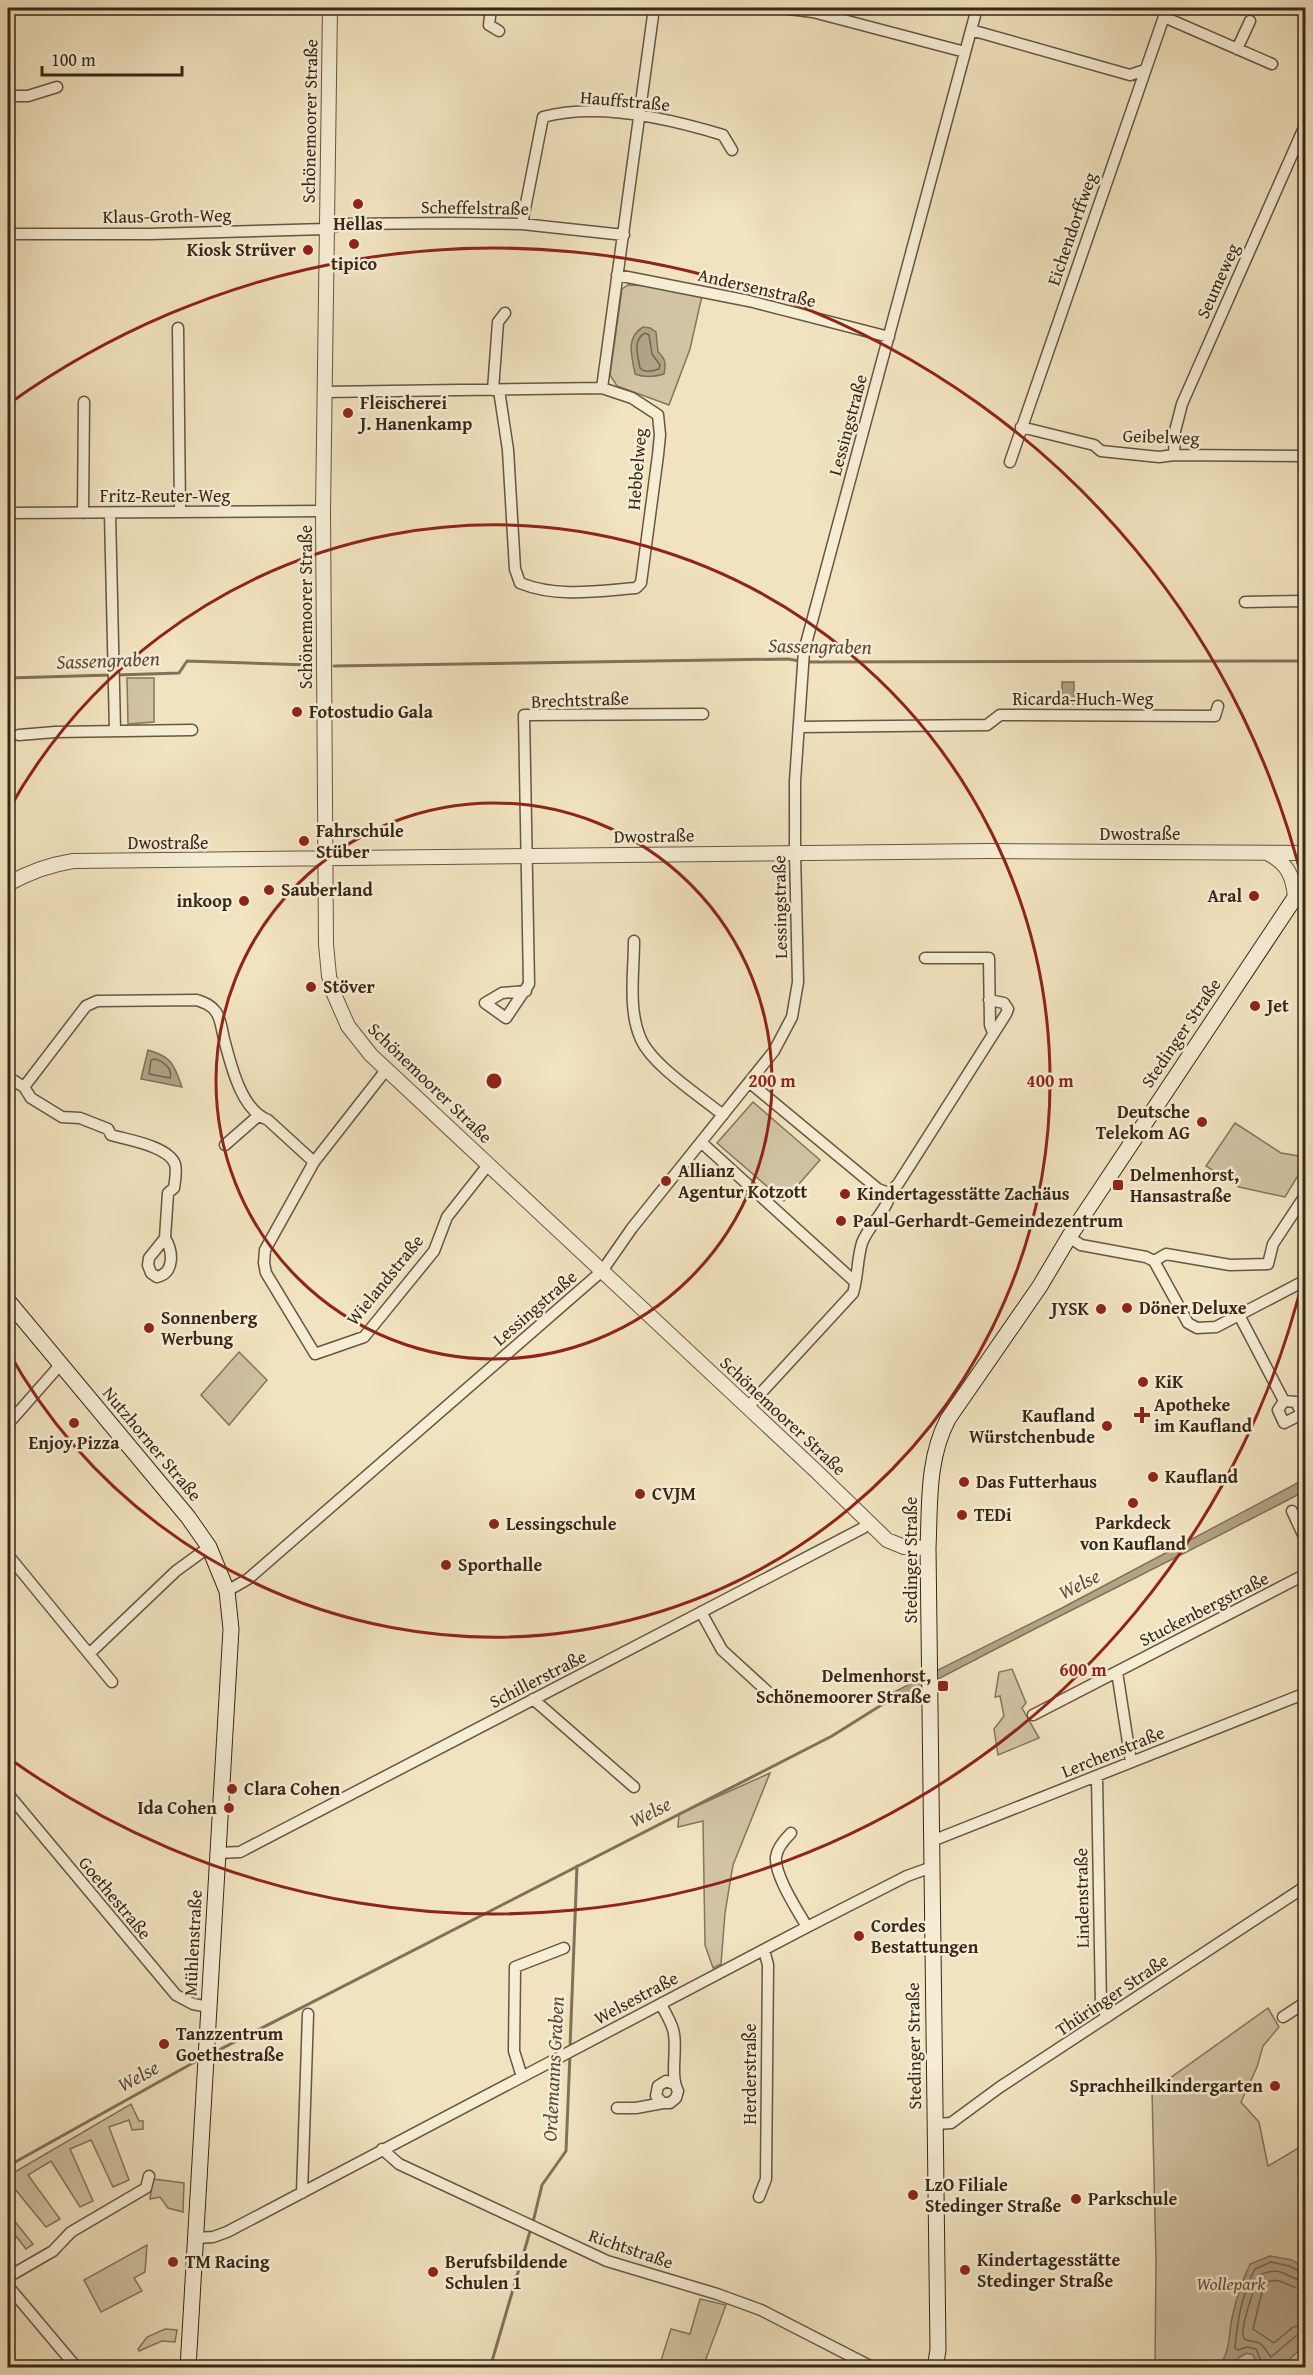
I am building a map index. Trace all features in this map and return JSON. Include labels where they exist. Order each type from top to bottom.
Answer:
[{"type":"main road","name":"Stedinger Straße","points":[[934,2367],[938,2350],[928,1548],[931,1476],[940,1435],[969,1387],[1040,1286],[1069,1238],[1305,881]]},
{"type":"main road","name":"Nutzhorner Straße","points":[[8,1301],[188,1517],[209,1547],[227,1592],[231,1629]]},
{"type":"main road","name":"Mühlenstraße","points":[[188,2367],[231,1629]]},
{"type":"main road","name":"Stedinger Straße","points":[[938,2350],[946,2367]]},
{"type":"street","name":"Schönemoorer Straße","points":[[330,8],[323,511],[327,958],[334,994],[348,1026],[386,1070],[748,1407],[868,1522],[895,1545],[928,1548]]},
{"type":"street","points":[[491,8],[489,25],[499,31]]},
{"type":"street","points":[[325,392],[602,388],[654,8]]},
{"type":"street","points":[[781,8],[814,10],[965,52]]},
{"type":"street","name":"Lessingstraße","points":[[227,1592],[248,1579],[602,1271],[632,1228],[774,1051],[792,1017],[798,982],[795,782],[804,651],[977,8]]},
{"type":"street","points":[[1165,12],[1272,64]]},
{"type":"street","name":"Eichendorffweg","points":[[1010,462],[1165,12]]},
{"type":"street","points":[[1238,49],[1250,21]]},
{"type":"street","points":[[971,30],[1130,75],[1145,70]]},
{"type":"street","points":[[8,96],[28,96],[57,87]]},
{"type":"street","name":"Hauffstraße","points":[[522,224],[543,117],[558,113],[601,112],[684,123],[723,135],[732,150]]},
{"type":"street","name":"Seumeweg","points":[[1174,455],[1175,431],[1182,404],[1305,123]]},
{"type":"street","name":"Scheffelstraße","points":[[326,229],[346,224],[522,224],[624,235]]},
{"type":"street","name":"Klaus-Groth-Weg","points":[[8,234],[150,234],[326,229]]},
{"type":"street","name":"Andersenstraße","points":[[616,275],[749,301],[889,337]]},
{"type":"street","points":[[496,390],[498,322],[505,313]]},
{"type":"street","points":[[178,328],[180,512]]},
{"type":"street","name":"Hebbelweg","points":[[496,390],[508,450],[515,569],[520,583],[540,591],[581,592],[636,588],[641,583],[660,435],[658,415],[632,398],[602,388]]},
{"type":"street","points":[[83,513],[84,402]]},
{"type":"street","name":"Geibelweg","points":[[1021,427],[1094,445],[1101,451],[1159,457],[1174,455],[1305,456]]},
{"type":"street","name":"Fritz-Reuter-Weg","points":[[8,513],[323,511]]},
{"type":"street","points":[[110,513],[115,731]]},
{"type":"street","points":[[1245,602],[1305,601]]},
{"type":"street","name":"Ricarda-Huch-Weg","points":[[799,727],[987,725],[1000,715],[1215,716],[1218,706]]},
{"type":"street","name":"Brechtstraße","points":[[527,856],[524,715],[703,714]]},
{"type":"street","points":[[19,735],[55,732],[192,730]]},
{"type":"street","name":"Dwostraße","points":[[8,884],[26,873],[73,861],[795,852],[1305,853]]},
{"type":"street","points":[[1267,853],[1288,869],[1295,897]]},
{"type":"street","points":[[526,991],[530,984],[527,856]]},
{"type":"street","points":[[634,941],[634,1012],[639,1037],[650,1056],[723,1115]]},
{"type":"street","points":[[925,958],[989,958],[990,1025],[993,1034]]},
{"type":"street","points":[[24,1087],[87,1006],[98,1000],[197,1000],[209,1004],[218,1014],[228,1056],[244,1096],[258,1116],[268,1120],[314,1162]]},
{"type":"street","points":[[748,1407],[853,1293],[862,1242],[888,1202],[889,1193],[898,1184],[1008,1009],[1004,1003],[989,1000]]},
{"type":"street","name":"Wielandstraße","points":[[386,1070],[314,1162],[265,1250],[264,1263],[267,1273],[315,1354],[364,1337],[434,1251],[447,1217],[488,1165]]},
{"type":"street","points":[[8,1077],[24,1087],[31,1098],[62,1117],[80,1118],[108,1129],[111,1135],[162,1150],[170,1156],[175,1166],[174,1188],[168,1193],[165,1239]]},
{"type":"street","points":[[749,1082],[878,1189],[889,1193]]},
{"type":"street","points":[[225,1145],[258,1116]]},
{"type":"street","points":[[702,1143],[854,1281]]},
{"type":"street","points":[[1154,1262],[1166,1254],[1230,1265],[1269,1264],[1273,1244],[1305,1194]]},
{"type":"street","points":[[1069,1238],[1082,1245],[1146,1257],[1154,1262],[1188,1323],[1197,1329],[1216,1327],[1305,1280]]},
{"type":"street","points":[[1239,1315],[1284,1401]]},
{"type":"street","points":[[8,1424],[60,1365]]},
{"type":"street","points":[[1292,1511],[1305,1541]]},
{"type":"street","name":"Schillerstraße","points":[[218,1853],[240,1852],[863,1528],[868,1522]]},
{"type":"street","points":[[89,1654],[176,1571],[209,1547]]},
{"type":"street","points":[[8,1555],[112,1682]]},
{"type":"street","name":"Stuckenbergstraße","points":[[1033,1715],[1305,1574]]},
{"type":"street","points":[[701,1612],[722,1650],[769,1693]]},
{"type":"street","points":[[1117,1672],[1131,1762]]},
{"type":"street","name":"Lerchenstraße","points":[[932,1841],[1305,1694]]},
{"type":"street","points":[[533,1700],[634,1787]]},
{"type":"street","name":"Lindenstraße","points":[[1097,1777],[1101,2005],[1107,2018]]},
{"type":"street","name":"Goethestraße","points":[[8,1794],[176,1995],[193,2004],[209,2007]]},
{"type":"street","points":[[791,1833],[782,1843],[776,1856],[777,1870],[807,1927]]},
{"type":"street","name":"Welsestraße","points":[[196,2238],[213,2237],[227,2232],[807,1927],[907,1876],[932,1867]]},
{"type":"street","name":"Thüringer Straße","points":[[935,2124],[951,2123],[1000,2087],[1305,1886]]},
{"type":"street","points":[[522,2077],[514,2051],[515,1967],[564,1947]]},
{"type":"street","name":"Herderstraße","points":[[759,2197],[766,2179],[768,1965],[764,1950]]},
{"type":"street","points":[[1283,2017],[1305,2002]]},
{"type":"street","points":[[617,2108],[670,2103],[676,2098],[678,2091],[674,2084],[676,2050],[674,2031],[661,2004]]},
{"type":"street","points":[[302,2193],[308,2014]]},
{"type":"street","points":[[663,2103],[656,2096],[658,2086],[666,2081],[674,2084]]},
{"type":"street","name":"Richtstraße","points":[[382,2149],[399,2164],[607,2261],[748,2304],[874,2367]]},
{"type":"street","points":[[8,2277],[52,2252],[71,2232],[146,2188],[149,2176]]},
{"type":"street","points":[[8,2286],[77,2367]]},
{"type":"green space","points":[[628,285],[654,286],[702,296],[690,349],[669,405],[617,386],[610,375],[622,289]]},
{"type":"green space","points":[[127,678],[154,678],[154,722],[128,724]]},
{"type":"green space","points":[[753,1102],[820,1160],[784,1201],[717,1143]]},
{"type":"green space","points":[[1235,1123],[1281,1153],[1305,1157],[1305,1164],[1285,1197],[1239,1187],[1206,1166]]},
{"type":"green space","points":[[239,1352],[267,1380],[229,1425],[201,1395]]},
{"type":"green space","points":[[1012,1669],[1026,1703],[1022,1708],[1039,1738],[998,1755],[994,1729],[1004,1716],[1000,1696],[995,1697],[999,1672]]},
{"type":"green space","points":[[770,1773],[733,1865],[725,1913],[721,1964],[713,1968],[705,1945],[703,1821],[678,1827],[679,1814]]},
{"type":"green space","name":"Wollepark","points":[[1268,2008],[1279,2027],[1263,2046],[1257,2067],[1241,2102],[1259,2122],[1268,2166],[1305,2144],[1305,2367],[1155,2367],[1156,2261],[1152,2091]]},
{"type":"green space","points":[[131,2104],[139,2121],[143,2121],[143,2129],[132,2130],[129,2120],[109,2127],[129,2180],[113,2187],[91,2140],[70,2149],[93,2201],[80,2207],[51,2161],[28,2175],[60,2219],[46,2227],[10,2183],[8,2184],[8,2176]]},
{"type":"green space","points":[[153,2179],[184,2183],[183,2212],[168,2208],[160,2197],[150,2199]]},
{"type":"green space","points":[[8,2213],[33,2244],[26,2249],[8,2226]]},
{"type":"green space","points":[[147,2245],[145,2272],[134,2278],[142,2291],[101,2312],[84,2280]]},
{"type":"green space","points":[[700,2299],[726,2305],[703,2367],[659,2367],[671,2329],[690,2334]]},
{"type":"green space","points":[[165,2329],[177,2330],[175,2342],[162,2341],[139,2351],[138,2349],[147,2337]]},
{"type":"water","points":[[643,327],[656,332],[658,352],[665,362],[664,374],[650,377],[635,374],[631,354],[632,342],[637,331]]},
{"type":"water","points":[[1062,682],[1074,682],[1074,704],[1062,704]]},
{"type":"water","points":[[148,1050],[171,1062],[182,1087],[141,1079]]},
{"type":"water","points":[[1305,1479],[1305,1491],[1253,1518],[891,1704],[886,1696],[1062,1608]]},
{"type":"water","points":[[1270,2256],[1292,2260],[1305,2269],[1305,2345],[1281,2367],[1259,2367],[1253,2355],[1247,2353],[1238,2358],[1239,2367],[1218,2367],[1227,2350],[1235,2304],[1250,2264]]},
{"type":"waterway","name":"Sassengraben","points":[[334,666],[788,659],[800,661]]},
{"type":"waterway","name":"Sassengraben","points":[[117,675],[179,673],[187,661],[310,665]]},
{"type":"waterway","name":"Sassengraben","points":[[806,662],[1306,661]]},
{"type":"waterway","name":"Sassengraben","points":[[8,678],[111,675]]},
{"type":"waterway","name":"Welse","points":[[211,2054],[832,1736],[891,1699]]},
{"type":"waterway","name":"Ordemanns Graben","points":[[570,2048],[577,1866]]},
{"type":"waterway","name":"Ordemanns Graben","points":[[533,2222],[542,2185],[566,2151],[570,2054]]},
{"type":"waterway","name":"Welse","points":[[8,2166],[200,2059]]},
{"type":"waterway","name":"Ordemanns Graben","points":[[490,2368],[531,2228]]},
{"type":"place","name":"Hellas","points":[[358,204]]},
{"type":"place","name":"tipico","points":[[354,244]]},
{"type":"place","name":"Kiosk Strüver","points":[[308,250]]},
{"type":"place","name":"Fleischerei J. Hanenkamp","points":[[348,413]]},
{"type":"place","name":"Fotostudio Gala","points":[[297,712]]},
{"type":"place","name":"Fahrschule Stüber","points":[[304,841]]},
{"type":"place","name":"Sauberland","points":[[269,890]]},
{"type":"place","name":"Aral","points":[[1254,896]]},
{"type":"place","name":"inkoop","points":[[244,901]]},
{"type":"place","name":"Stöver","points":[[311,987]]},
{"type":"place","name":"Jet","points":[[1255,1006]]},
{"type":"place","name":"Deutsche Telekom AG","points":[[1202,1122]]},
{"type":"place","name":"Allianz Agentur Kotzott","points":[[666,1181]]},
{"type":"place","name":"Delmenhorst, Hansastraße","points":[[1118,1185]]},
{"type":"place","name":"Kindertagesstätte Zachäus","points":[[845,1194]]},
{"type":"place","name":"Paul-Gerhardt-Gemeindezentrum","points":[[841,1221]]},
{"type":"place","name":"Döner Deluxe","points":[[1127,1308]]},
{"type":"place","name":"JYSK","points":[[1101,1309]]},
{"type":"place","name":"Sonnenberg Werbung","points":[[149,1328]]},
{"type":"place","name":"KiK","points":[[1143,1382]]},
{"type":"place","name":"Apotheke im Kaufland","points":[[1142,1415]]},
{"type":"place","name":"Enjoy Pizza","points":[[74,1423]]},
{"type":"place","name":"Kaufland Würstchenbude","points":[[1107,1426]]},
{"type":"place","name":"Kaufland","points":[[1153,1477]]},
{"type":"place","name":"Das Futterhaus","points":[[964,1482]]},
{"type":"place","name":"CVJM","points":[[640,1494]]},
{"type":"place","name":"Parkdeck von Kaufland","points":[[1133,1503]]},
{"type":"place","name":"TEDi","points":[[962,1515]]},
{"type":"place","name":"Lessingschule","points":[[494,1524]]},
{"type":"place","name":"Sporthalle","points":[[446,1565]]},
{"type":"place","name":"Delmenhorst, Schönemoorer Straße","points":[[943,1686]]},
{"type":"place","name":"Clara Cohen","points":[[232,1789]]},
{"type":"place","name":"Ida Cohen","points":[[229,1808]]},
{"type":"place","name":"Cordes Bestattungen","points":[[859,1936]]},
{"type":"place","name":"Tanzzentrum Goethestraße","points":[[164,2044]]},
{"type":"place","name":"Sprachheilkindergarten","points":[[1275,2086]]},
{"type":"place","name":"LzO Filiale Stedinger Straße","points":[[913,2195]]},
{"type":"place","name":"Parkschule","points":[[1076,2199]]},
{"type":"place","name":"TM Racing","points":[[173,2262]]},
{"type":"place","name":"Kindertagesstätte Stedinger Straße","points":[[965,2270]]},
{"type":"place","name":"Berufsbildende Schulen 1","points":[[433,2272]]}]
